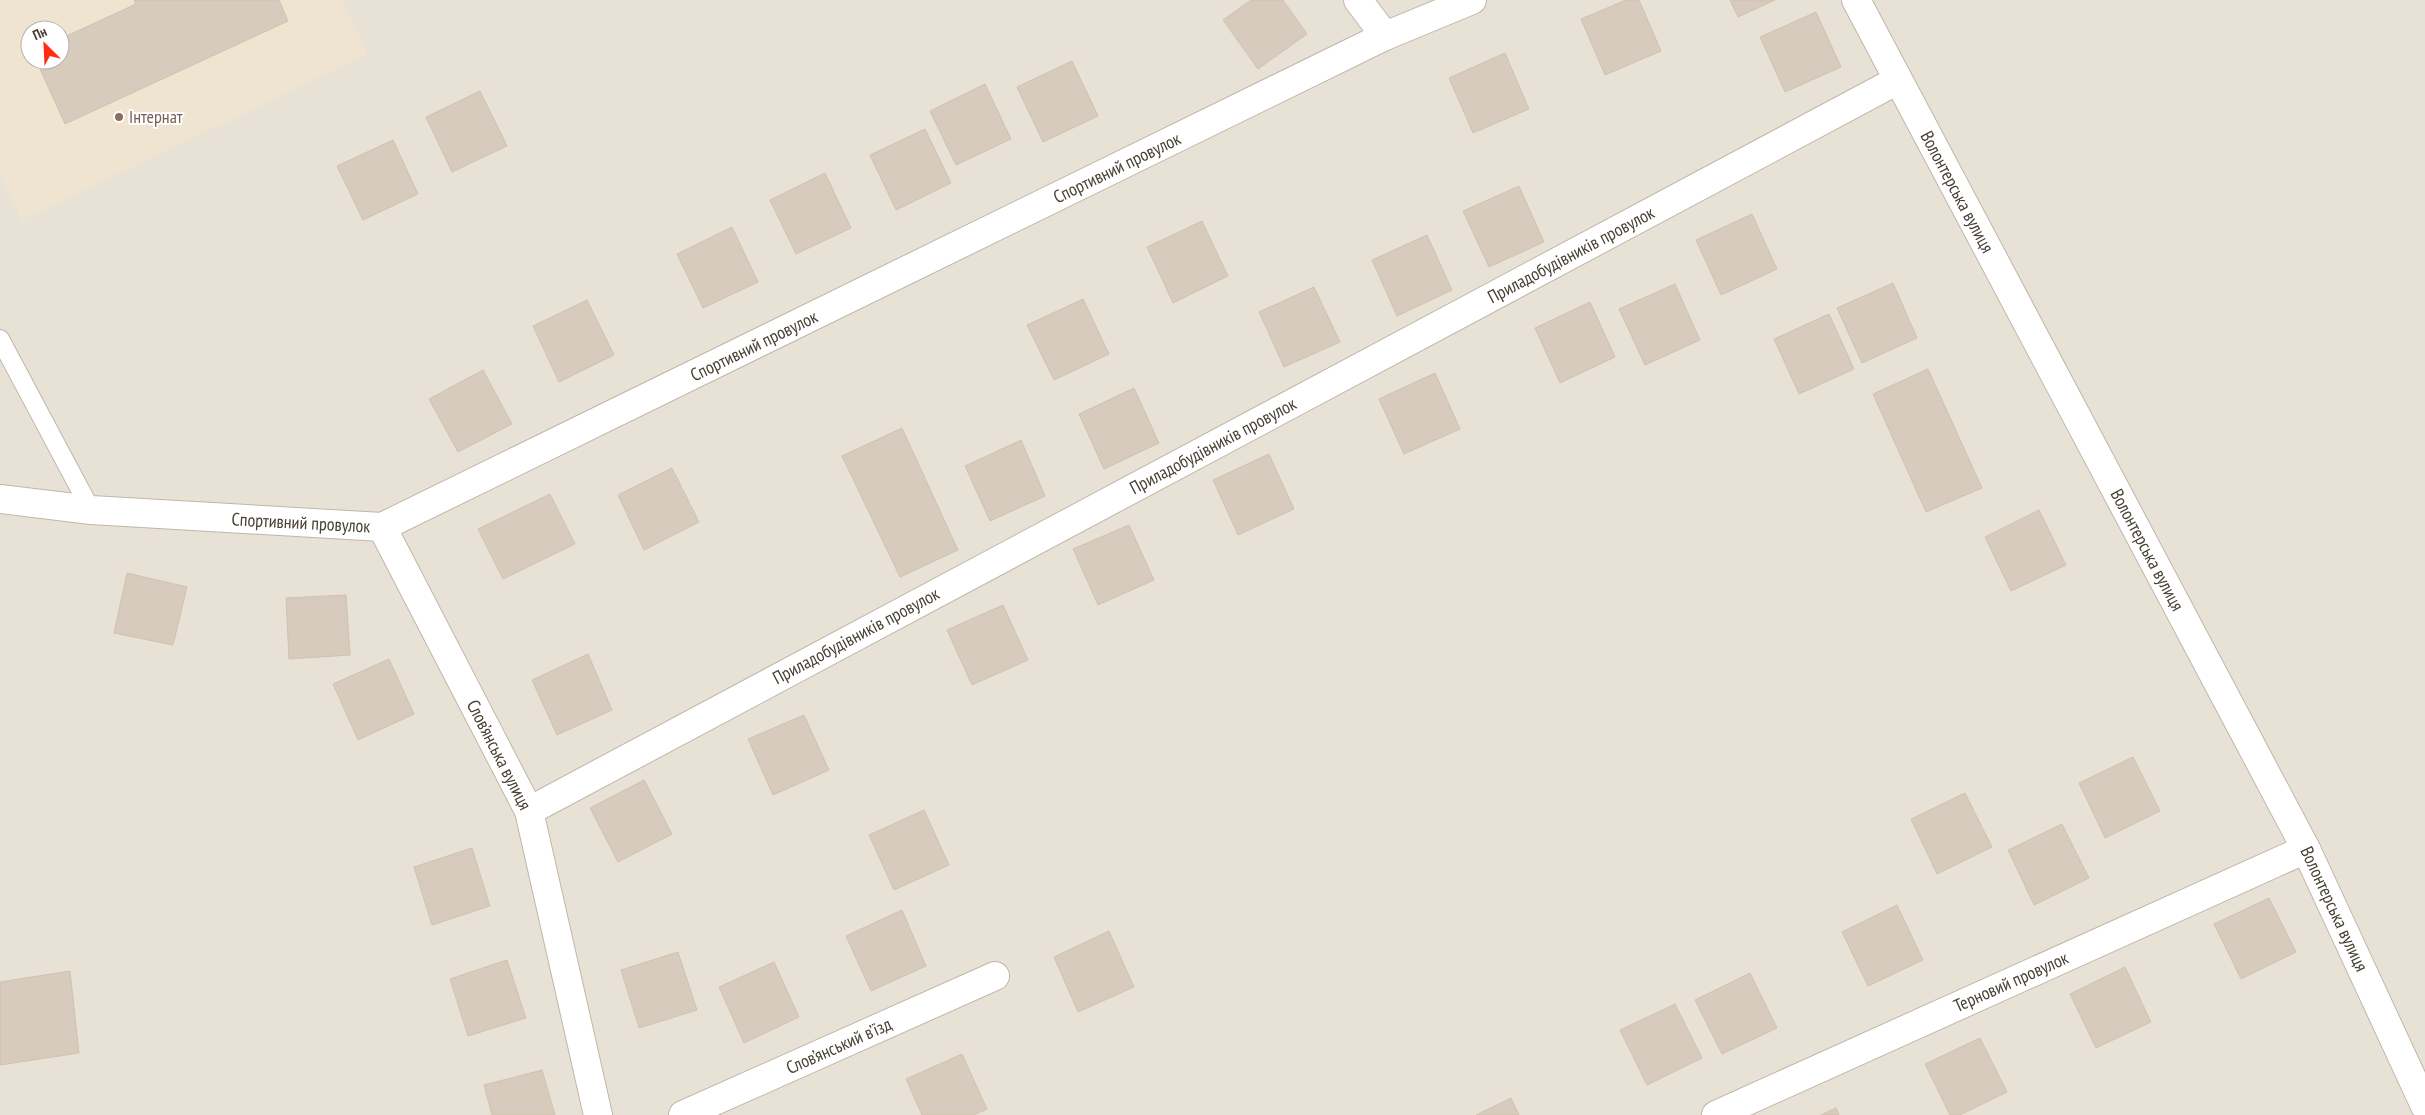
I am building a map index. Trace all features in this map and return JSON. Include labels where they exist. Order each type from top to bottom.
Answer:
[{"type":"street","points":[[1358,0],[1385,36]]},
{"type":"street","name":"Спортивний провулок","points":[[0,499],[91,510],[382,528],[1385,36],[1472,0]]},
{"type":"street","name":"Волонтерська вулиця","points":[[1856,0],[2306,849],[2425,1106]]},
{"type":"street","name":"Приладобудівників провулок","points":[[529,811],[1898,80]]},
{"type":"street","name":"Слов’янська вулиця","points":[[382,528],[529,811],[598,1115]]},
{"type":"street","name":"Терновий провулок","points":[[1716,1115],[2306,849]]},
{"type":"street","name":"Слов’янський в’їзд","points":[[683,1115],[995,976]]},
{"type":"lane","points":[[0,339],[91,510]]},
{"type":"shaded area","points":[[0,0],[2425,0],[2425,1115],[0,1115]]},
{"type":"shaded area","name":"Інтернат","points":[[0,0],[342,0],[368,54],[22,220],[0,174]]},
{"type":"building","points":[[134,0],[279,0],[288,21],[65,124],[41,70],[70,70],[70,34],[136,4]]},
{"type":"building","points":[[1251,0],[1283,0],[1307,34],[1258,69],[1223,20]]},
{"type":"building","points":[[1626,0],[1639,0],[1661,51],[1605,75],[1581,19]]},
{"type":"building","points":[[1730,0],[1775,0],[1738,17]]},
{"type":"building","points":[[1816,12],[1841,67],[1785,92],[1760,37]]},
{"type":"building","points":[[1505,53],[1529,109],[1473,133],[1449,78]]},
{"type":"building","points":[[1072,61],[1098,116],[1043,142],[1017,87]]},
{"type":"building","points":[[985,84],[1011,139],[956,165],[930,111]]},
{"type":"building","points":[[480,91],[507,146],[452,172],[426,117]]},
{"type":"building","points":[[925,129],[951,183],[896,210],[870,155]]},
{"type":"building","points":[[393,140],[418,194],[363,220],[337,166]]},
{"type":"building","points":[[825,173],[851,228],[796,254],[770,200]]},
{"type":"building","points":[[1519,186],[1544,242],[1489,267],[1463,211]]},
{"type":"building","points":[[1752,214],[1777,269],[1721,295],[1696,240]]},
{"type":"building","points":[[1202,221],[1228,276],[1173,303],[1147,247]]},
{"type":"building","points":[[732,227],[758,282],[703,308],[677,254]]},
{"type":"building","points":[[1427,235],[1452,290],[1397,316],[1372,260]]},
{"type":"building","points":[[1893,283],[1917,338],[1862,363],[1837,308]]},
{"type":"building","points":[[1675,284],[1700,340],[1645,365],[1619,309]]},
{"type":"building","points":[[1314,287],[1340,342],[1284,367],[1259,312]]},
{"type":"building","points":[[1083,299],[1109,354],[1054,380],[1027,325]]},
{"type":"building","points":[[587,300],[614,355],[559,382],[533,326]]},
{"type":"building","points":[[1590,302],[1615,357],[1560,383],[1535,328]]},
{"type":"building","points":[[1829,314],[1854,369],[1799,394],[1774,339]]},
{"type":"building","points":[[1928,369],[1982,488],[1926,512],[1873,394]]},
{"type":"building","points":[[483,370],[512,424],[458,452],[429,399]]},
{"type":"building","points":[[1435,373],[1460,429],[1404,454],[1379,399]]},
{"type":"building","points":[[1134,388],[1159,443],[1104,469],[1079,414]]},
{"type":"building","points":[[902,428],[958,550],[900,577],[842,456]]},
{"type":"building","points":[[1021,440],[1045,496],[990,521],[965,466]]},
{"type":"building","points":[[1269,454],[1294,509],[1238,535],[1213,480]]},
{"type":"building","points":[[672,468],[699,522],[644,550],[618,495]]},
{"type":"building","points":[[550,494],[575,544],[503,579],[478,529]]},
{"type":"building","points":[[2039,510],[2066,565],[2011,591],[1985,537]]},
{"type":"building","points":[[1129,525],[1154,580],[1098,605],[1073,549]]},
{"type":"building","points":[[127,573],[187,587],[173,645],[114,633]]},
{"type":"building","points":[[346,595],[350,655],[289,659],[286,598]]},
{"type":"building","points":[[1003,605],[1028,660],[972,685],[947,630]]},
{"type":"building","points":[[588,654],[612,710],[557,735],[532,680]]},
{"type":"building","points":[[389,659],[414,714],[358,740],[333,684]]},
{"type":"building","points":[[804,715],[829,770],[773,795],[748,739]]},
{"type":"building","points":[[2133,757],[2160,811],[2105,838],[2079,783]]},
{"type":"building","points":[[644,780],[672,834],[618,862],[590,808]]},
{"type":"building","points":[[1965,793],[1992,847],[1937,874],[1911,819]]},
{"type":"building","points":[[924,810],[949,865],[894,890],[869,835]]},
{"type":"building","points":[[2062,824],[2089,878],[2034,905],[2008,850]]},
{"type":"building","points":[[472,848],[490,906],[432,925],[414,867]]},
{"type":"building","points":[[2269,898],[2296,952],[2241,979],[2214,924]]},
{"type":"building","points":[[1897,905],[1923,960],[1868,986],[1842,932]]},
{"type":"building","points":[[902,910],[926,966],[871,991],[846,936]]},
{"type":"building","points":[[1109,931],[1134,987],[1078,1012],[1054,957]]},
{"type":"building","points":[[678,952],[697,1010],[639,1028],[621,970]]},
{"type":"building","points":[[507,960],[526,1018],[468,1036],[450,979]]},
{"type":"building","points":[[774,962],[799,1017],[744,1043],[719,987]]},
{"type":"building","points":[[2125,967],[2151,1022],[2096,1048],[2070,994]]},
{"type":"building","points":[[70,971],[79,1053],[0,1065],[0,982]]},
{"type":"building","points":[[1750,973],[1777,1028],[1722,1054],[1695,1000]]},
{"type":"building","points":[[1675,1004],[1702,1058],[1647,1085],[1620,1030]]},
{"type":"building","points":[[1980,1038],[2007,1092],[1960,1115],[1950,1115],[1925,1064]]},
{"type":"building","points":[[962,1054],[987,1109],[974,1115],[922,1115],[906,1079]]},
{"type":"building","points":[[542,1070],[555,1115],[492,1115],[484,1085]]},
{"type":"building","points":[[1511,1098],[1519,1115],[1476,1115]]},
{"type":"building","points":[[1836,1108],[1839,1115],[1821,1115]]},
{"type":"place","name":"Інтернат","points":[[119,117]]}]
